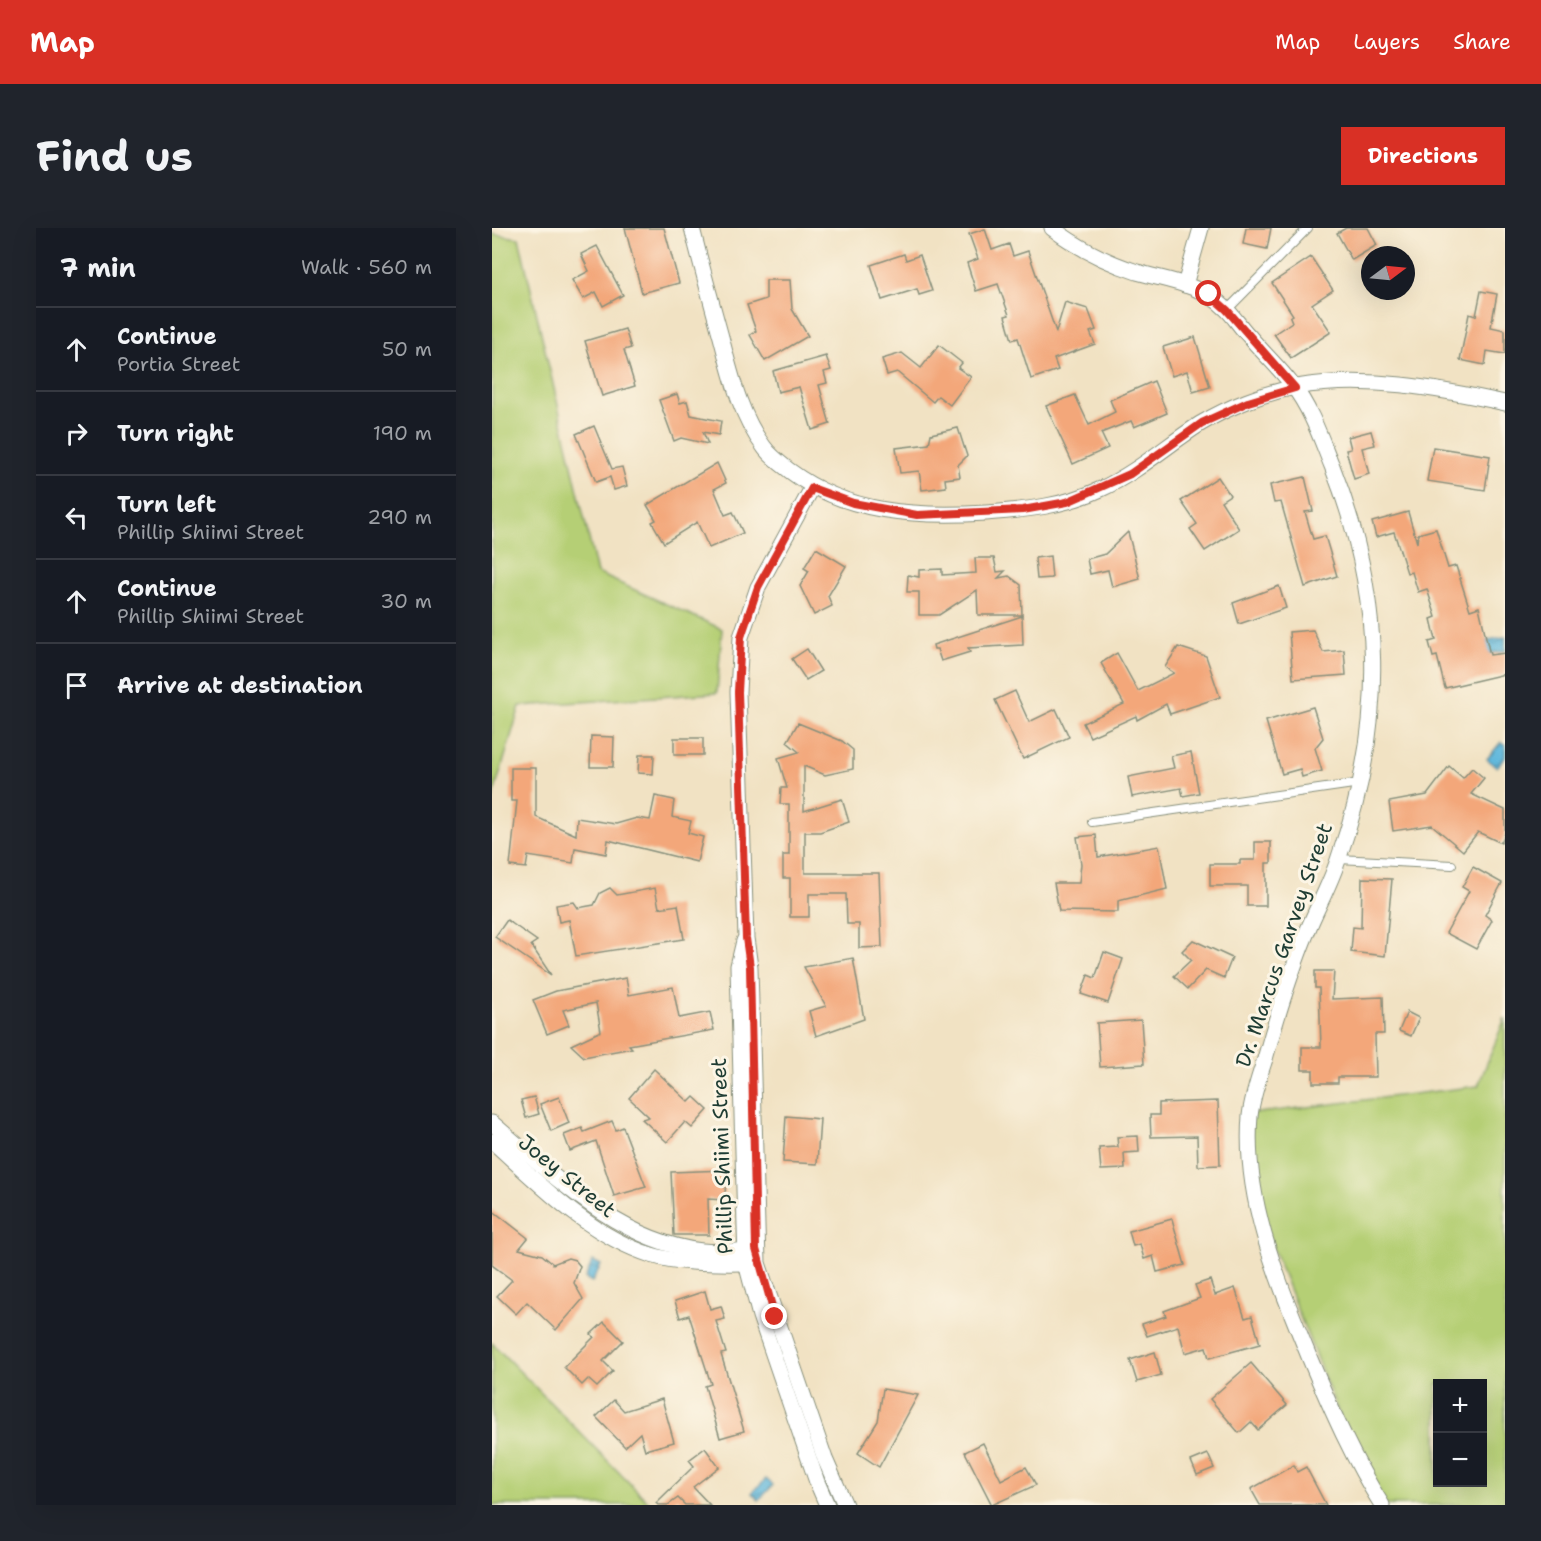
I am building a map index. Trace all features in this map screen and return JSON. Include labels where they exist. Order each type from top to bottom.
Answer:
[{"type":"street","points":[[692,228],[735,390],[748,422],[764,448],[812,488],[853,503],[917,515],[1023,510],[1067,502],[1130,474],[1202,423],[1248,402],[1295,388],[1353,381],[1451,392],[1505,404]]},
{"type":"street","name":"Dr. Marcus Garvey Street","points":[[1052,228],[1088,253],[1135,271],[1209,294],[1227,310],[1295,388],[1318,432],[1346,502],[1368,588],[1373,657],[1372,715],[1362,783],[1339,859],[1306,933],[1276,1019],[1251,1114],[1250,1159],[1258,1210],[1282,1287],[1338,1424],[1364,1477],[1383,1505]]},
{"type":"street","points":[[1185,285],[1201,228]]},
{"type":"street","name":"Phillip Shiimi Street","points":[[812,488],[758,587],[741,637],[738,692],[746,938],[738,966],[751,1256],[760,1316],[827,1505]]},
{"type":"street","name":"Joey Street","points":[[492,1123],[571,1190],[623,1225],[658,1240],[702,1251],[751,1256]]},
{"type":"street","name":"Joey Street","points":[[492,1141],[549,1192],[616,1241],[663,1257],[751,1256]]},
{"type":"street","name":"Phillip Shiimi Street","points":[[751,1256],[825,1459],[845,1505]]},
{"type":"lane","points":[[1227,310],[1308,228]]},
{"type":"lane","points":[[1092,822],[1362,783]]},
{"type":"lane","points":[[1339,859],[1452,865]]},
{"type":"green space","points":[[492,234],[519,238],[597,573],[722,629],[717,693],[520,706],[492,800]]},
{"type":"green space","points":[[1505,1018],[1505,1505],[1382,1505],[1364,1477],[1258,1211],[1250,1114],[1478,1086]]},
{"type":"green space","points":[[492,1343],[651,1505],[492,1505]]},
{"type":"water","points":[[1505,637],[1505,651],[1485,654],[1483,641]]},
{"type":"water","points":[[1501,742],[1505,745],[1505,757],[1497,767],[1487,759]]},
{"type":"water","points":[[593,1261],[601,1265],[592,1282],[585,1278]]},
{"type":"water","points":[[766,1479],[773,1485],[759,1500],[752,1493]]},
{"type":"building","points":[[625,228],[664,228],[679,283],[642,293]]},
{"type":"building","points":[[1246,228],[1271,228],[1267,249],[1243,244]]},
{"type":"building","points":[[1346,228],[1368,228],[1377,245],[1361,246],[1361,255],[1352,260],[1337,233]]},
{"type":"building","points":[[985,229],[992,250],[1009,244],[1013,256],[1028,251],[1056,332],[1065,302],[1088,309],[1096,330],[1090,332],[1095,344],[1054,359],[1058,370],[1031,379],[1018,338],[1012,340],[1005,316],[1009,315],[998,284],[976,291],[967,263],[978,259],[969,234]]},
{"type":"building","points":[[597,246],[623,295],[603,306],[596,292],[583,299],[572,280],[589,271],[581,254]]},
{"type":"building","points":[[904,254],[906,260],[920,255],[932,291],[919,295],[917,289],[882,300],[871,265]]},
{"type":"building","points":[[1311,257],[1333,290],[1312,304],[1331,332],[1291,358],[1274,334],[1292,322],[1290,317],[1293,315],[1272,283]]},
{"type":"building","points":[[766,280],[790,280],[792,309],[808,336],[765,361],[750,335],[756,331],[747,305],[766,299]]},
{"type":"building","points":[[1481,291],[1497,294],[1491,327],[1505,330],[1505,354],[1487,351],[1485,365],[1460,360],[1469,314],[1476,316]]},
{"type":"building","points":[[625,329],[631,348],[624,350],[635,386],[602,396],[585,341]]},
{"type":"building","points":[[1195,337],[1210,387],[1193,392],[1187,371],[1172,376],[1163,347]]},
{"type":"building","points":[[939,345],[962,363],[958,368],[971,377],[950,405],[938,396],[933,402],[897,372],[887,375],[882,359],[902,353],[921,368]]},
{"type":"building","points":[[826,356],[831,370],[824,372],[827,383],[819,385],[830,424],[812,430],[799,387],[778,392],[773,371]]},
{"type":"building","points":[[1154,381],[1167,413],[1134,427],[1131,421],[1101,433],[1108,448],[1073,464],[1046,406],[1075,395],[1089,425],[1115,412],[1110,400]]},
{"type":"building","points":[[677,394],[680,403],[687,401],[691,415],[721,421],[719,435],[703,432],[708,444],[681,438],[674,441],[659,400]]},
{"type":"building","points":[[594,426],[612,469],[622,467],[627,486],[614,490],[610,477],[596,482],[576,434]]},
{"type":"building","points":[[958,428],[967,456],[958,465],[960,477],[945,479],[946,487],[922,490],[919,471],[900,473],[896,448],[929,444],[931,434]]},
{"type":"building","points":[[1371,431],[1375,445],[1362,448],[1369,474],[1354,479],[1346,450],[1351,449],[1348,437]]},
{"type":"building","points":[[1433,447],[1490,456],[1485,490],[1427,481]]},
{"type":"building","points":[[717,463],[726,483],[714,489],[725,515],[733,512],[743,533],[709,548],[697,522],[664,543],[652,522],[656,520],[647,505]]},
{"type":"building","points":[[1218,477],[1230,495],[1221,501],[1239,529],[1205,551],[1190,529],[1197,524],[1181,501]]},
{"type":"building","points":[[1305,477],[1313,511],[1305,512],[1313,539],[1325,536],[1337,576],[1305,587],[1281,502],[1274,503],[1270,485]]},
{"type":"building","points":[[1408,512],[1417,543],[1418,534],[1436,529],[1448,568],[1456,566],[1470,610],[1479,607],[1490,655],[1505,653],[1505,674],[1445,688],[1437,656],[1433,657],[1429,642],[1436,640],[1431,619],[1436,617],[1427,589],[1418,592],[1412,572],[1407,573],[1394,532],[1376,537],[1372,522]]},
{"type":"building","points":[[1128,532],[1140,579],[1112,587],[1108,570],[1090,574],[1087,559],[1105,554]]},
{"type":"building","points":[[816,548],[846,566],[828,596],[832,606],[814,615],[800,586],[809,571],[804,568]]},
{"type":"building","points":[[1050,556],[1052,578],[1037,579],[1035,558]]},
{"type":"building","points":[[975,558],[994,558],[997,572],[1005,571],[998,578],[1009,576],[1021,585],[1022,615],[978,615],[977,590],[939,615],[919,615],[919,592],[907,592],[908,575],[919,577],[919,570],[942,569],[942,575],[976,573]]},
{"type":"building","points":[[1279,586],[1286,608],[1239,624],[1233,603]]},
{"type":"building","points":[[1022,616],[1023,645],[968,648],[970,652],[941,661],[937,649],[934,649],[933,645]]},
{"type":"building","points":[[1313,630],[1323,652],[1344,650],[1346,675],[1293,679],[1289,632]]},
{"type":"building","points":[[1178,647],[1206,656],[1220,697],[1170,714],[1166,704],[1137,720],[1136,716],[1090,737],[1083,723],[1124,704],[1101,663],[1117,653],[1138,691],[1174,673],[1165,667]]},
{"type":"building","points":[[807,649],[821,671],[806,680],[792,659]]},
{"type":"building","points":[[1015,691],[1029,722],[1056,709],[1069,737],[1023,759],[995,700]]},
{"type":"building","points":[[1313,707],[1323,738],[1315,748],[1322,771],[1302,777],[1300,769],[1282,774],[1266,721]]},
{"type":"building","points":[[798,723],[842,741],[853,750],[853,769],[825,775],[804,766],[804,811],[842,799],[849,822],[820,832],[805,832],[805,873],[879,873],[882,947],[859,948],[859,924],[847,924],[846,894],[809,894],[809,917],[790,917],[790,878],[783,878],[783,855],[789,855],[789,804],[780,804],[781,788],[787,788],[778,758],[799,752],[787,742]]},
{"type":"building","points":[[591,736],[614,737],[613,767],[590,767]]},
{"type":"building","points":[[674,738],[703,738],[703,755],[674,755]]},
{"type":"building","points":[[1191,752],[1199,793],[1183,796],[1181,788],[1132,797],[1128,777],[1174,768],[1171,756]]},
{"type":"building","points":[[639,755],[654,755],[653,774],[638,773]]},
{"type":"building","points":[[1449,766],[1463,778],[1472,768],[1484,778],[1471,794],[1505,810],[1505,833],[1501,843],[1478,832],[1463,851],[1432,825],[1393,831],[1389,802],[1427,795]]},
{"type":"building","points":[[511,768],[536,768],[536,817],[576,835],[577,818],[616,824],[637,818],[650,820],[655,796],[674,800],[672,817],[691,821],[688,833],[703,837],[697,862],[608,840],[606,854],[575,848],[573,863],[528,856],[526,868],[510,866],[517,801],[511,801]]},
{"type":"building","points":[[1096,835],[1098,857],[1159,846],[1167,889],[1118,901],[1118,912],[1059,911],[1054,883],[1079,883],[1081,864],[1077,837]]},
{"type":"building","points":[[1255,842],[1271,842],[1271,863],[1266,863],[1266,906],[1247,906],[1247,886],[1210,886],[1210,864],[1240,864],[1240,860],[1255,860]]},
{"type":"building","points":[[1473,867],[1502,883],[1485,915],[1492,920],[1476,949],[1446,933],[1469,891],[1462,887]]},
{"type":"building","points":[[1362,878],[1392,879],[1385,956],[1351,952],[1353,927],[1361,928]]},
{"type":"building","points":[[610,888],[617,895],[655,888],[659,908],[678,905],[684,939],[576,956],[569,920],[559,922],[556,905],[574,902],[578,908],[594,905],[600,893]]},
{"type":"building","points":[[507,920],[537,941],[531,945],[551,975],[495,937]]},
{"type":"building","points":[[1193,940],[1232,958],[1224,978],[1206,970],[1188,989],[1174,976],[1191,960],[1182,951]]},
{"type":"building","points":[[1104,952],[1123,959],[1108,1003],[1081,994],[1088,975],[1095,978]]},
{"type":"building","points":[[853,958],[864,1019],[816,1036],[809,1011],[826,1006],[804,967]]},
{"type":"building","points":[[1315,971],[1334,971],[1332,999],[1383,997],[1384,1034],[1375,1034],[1376,1077],[1338,1077],[1338,1083],[1313,1083],[1313,1070],[1302,1070],[1302,1047],[1321,1047],[1319,988],[1315,988]]},
{"type":"building","points":[[626,978],[629,995],[673,987],[679,1018],[710,1012],[714,1030],[629,1045],[632,1048],[584,1057],[571,1045],[601,1031],[596,1003],[563,1010],[569,1025],[547,1034],[533,1000],[556,991]]},
{"type":"building","points":[[1407,1012],[1419,1018],[1411,1036],[1399,1031]]},
{"type":"building","points":[[1141,1020],[1144,1064],[1100,1067],[1097,1023]]},
{"type":"building","points":[[654,1069],[689,1102],[694,1097],[708,1110],[692,1128],[685,1122],[667,1142],[642,1119],[649,1117],[629,1098]]},
{"type":"building","points":[[534,1097],[539,1114],[526,1118],[521,1100]]},
{"type":"building","points":[[559,1097],[569,1123],[551,1131],[540,1104]]},
{"type":"building","points":[[1218,1101],[1220,1165],[1198,1166],[1197,1136],[1151,1137],[1150,1115],[1159,1115],[1159,1103]]},
{"type":"building","points":[[786,1116],[820,1119],[817,1164],[783,1162]]},
{"type":"building","points":[[612,1121],[616,1130],[623,1127],[646,1187],[614,1196],[596,1141],[570,1151],[564,1135],[582,1128],[584,1132]]},
{"type":"building","points":[[1138,1136],[1139,1152],[1124,1153],[1125,1169],[1101,1170],[1099,1148],[1118,1147],[1117,1137]]},
{"type":"building","points":[[726,1170],[725,1200],[708,1199],[709,1235],[674,1235],[671,1172]]},
{"type":"building","points":[[492,1210],[528,1238],[519,1249],[542,1255],[553,1264],[568,1258],[575,1260],[580,1266],[574,1283],[583,1299],[556,1330],[527,1302],[516,1314],[497,1296],[512,1280],[492,1265]]},
{"type":"building","points":[[1172,1219],[1185,1265],[1157,1272],[1153,1256],[1144,1259],[1140,1244],[1133,1246],[1129,1231]]},
{"type":"building","points":[[1210,1280],[1215,1295],[1235,1288],[1245,1318],[1252,1316],[1260,1344],[1209,1358],[1206,1347],[1185,1353],[1178,1326],[1147,1336],[1142,1324],[1166,1316],[1164,1311],[1200,1298],[1195,1285]]},
{"type":"building","points":[[705,1291],[710,1309],[721,1306],[725,1319],[716,1321],[726,1353],[721,1354],[744,1431],[720,1438],[705,1386],[711,1384],[689,1315],[680,1318],[675,1301]]},
{"type":"building","points":[[604,1322],[623,1341],[603,1361],[613,1371],[597,1387],[588,1379],[582,1385],[564,1367],[594,1337],[591,1334]]},
{"type":"building","points":[[1155,1352],[1161,1375],[1137,1382],[1130,1360]]},
{"type":"building","points":[[1251,1363],[1287,1405],[1258,1430],[1251,1422],[1239,1433],[1210,1399]]},
{"type":"building","points":[[883,1389],[918,1395],[879,1467],[858,1453],[878,1421]]},
{"type":"building","points":[[662,1399],[674,1442],[645,1450],[640,1433],[625,1447],[596,1417],[614,1400],[624,1411]]},
{"type":"building","points":[[983,1443],[1001,1480],[1026,1467],[1036,1485],[992,1505],[965,1452]]},
{"type":"building","points":[[705,1448],[719,1467],[693,1487],[710,1505],[685,1505],[678,1498],[668,1505],[658,1505],[656,1503],[694,1466],[689,1460]]},
{"type":"building","points":[[1208,1454],[1214,1468],[1197,1475],[1191,1461]]},
{"type":"building","points":[[1294,1465],[1297,1472],[1306,1467],[1326,1505],[1260,1505],[1251,1489]]},
{"type":"route","points":[[775,1317],[758,1263],[756,1249],[750,967],[746,938],[738,692],[741,637],[758,587],[812,488],[883,511],[917,515],[1023,510],[1067,502],[1101,489],[1130,474],[1202,423],[1248,402],[1295,388],[1227,310],[1209,294]]}]
